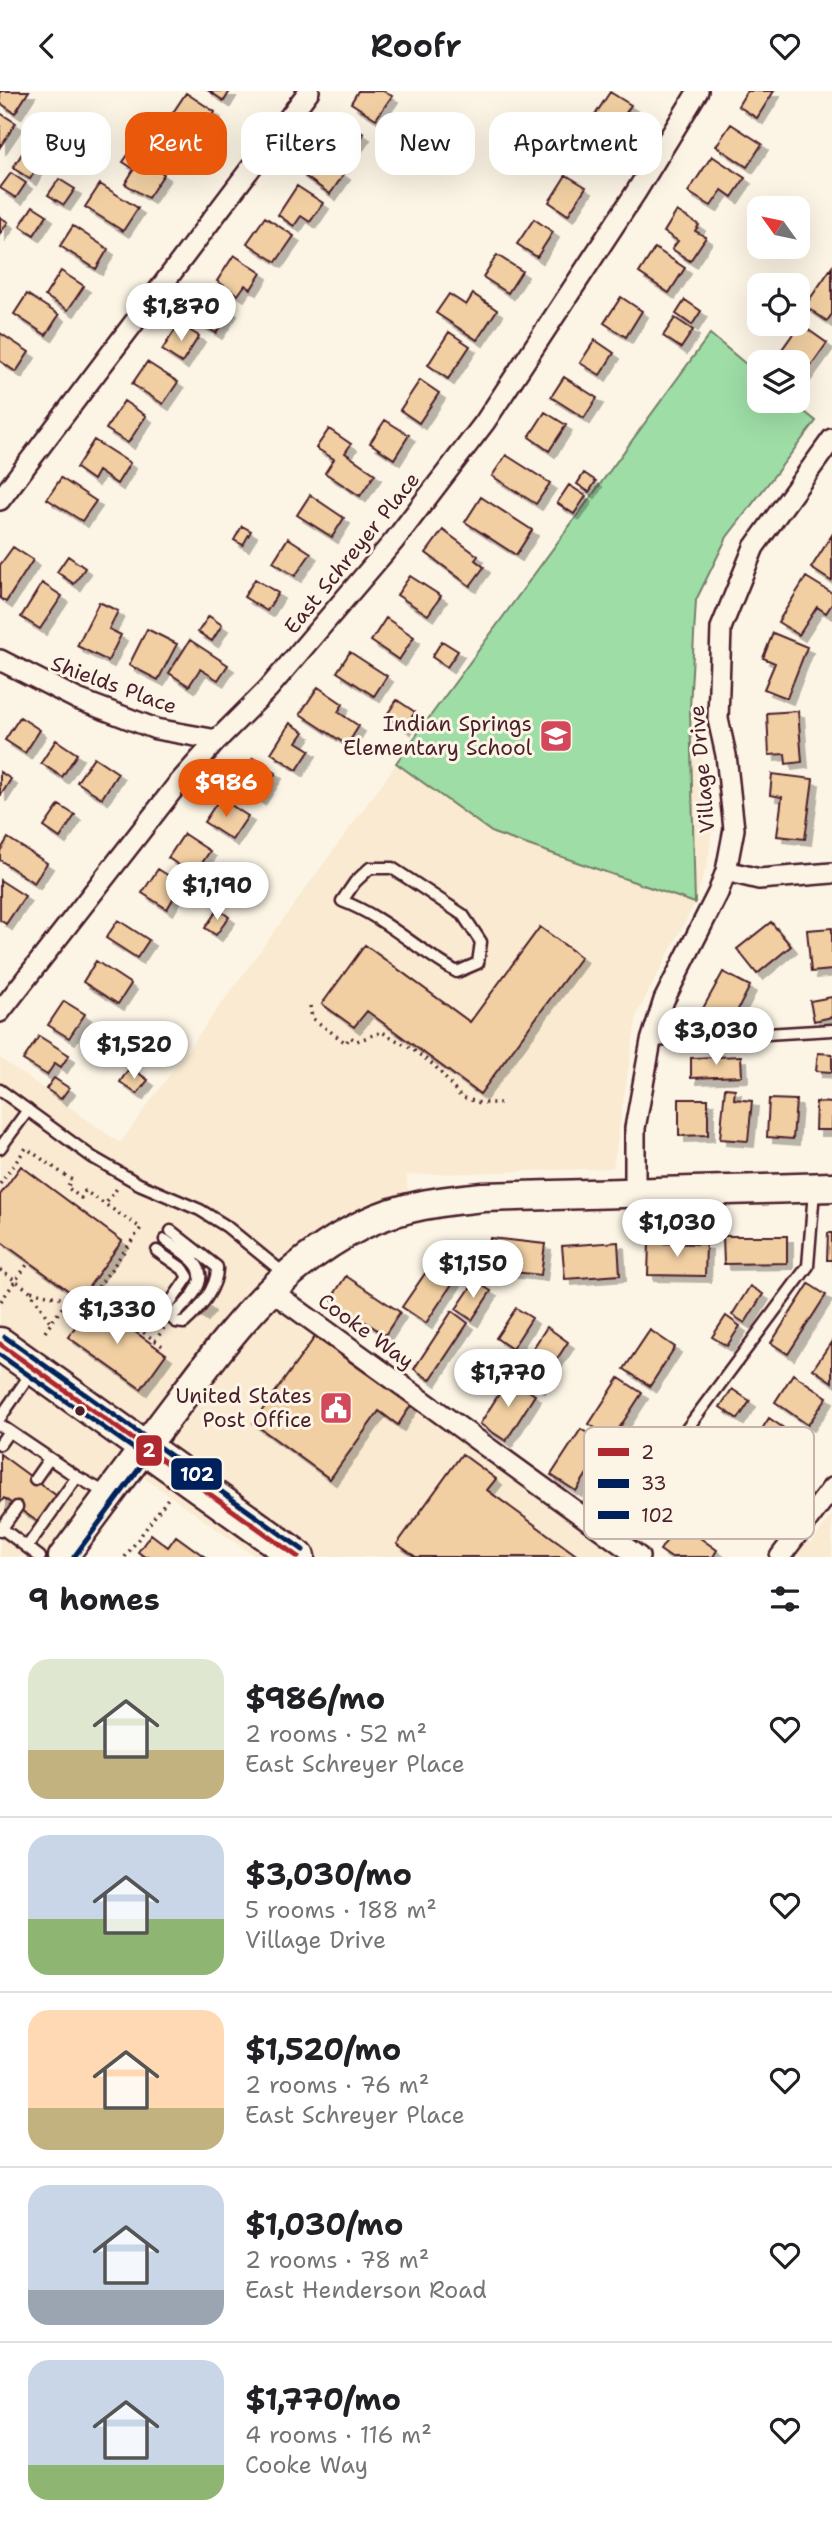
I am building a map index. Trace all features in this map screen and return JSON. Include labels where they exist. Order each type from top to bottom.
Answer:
[{"type":"main road","points":[[63,1557],[230,1334],[278,1282],[308,1257],[365,1224],[435,1202],[483,1197],[823,1187]]},
{"type":"main road","points":[[0,1343],[298,1557]]},
{"type":"street","points":[[0,500],[309,91]]},
{"type":"street","name":"East Schreyer Place","points":[[0,1012],[150,817],[217,740],[268,689],[385,552],[485,422],[636,192],[698,91]]},
{"type":"street","name":"Village Drive","points":[[635,1193],[635,1128],[651,1041],[664,1000],[706,918],[726,871],[734,829],[726,755],[718,719],[721,628],[754,547],[832,439]]},
{"type":"street","name":"Shields Place","points":[[0,660],[77,699],[156,729],[217,740]]},
{"type":"street","points":[[726,871],[759,879],[832,873]]},
{"type":"street","name":"Cooke Way","points":[[278,1282],[584,1517]]},
{"type":"street","points":[[814,1512],[832,1488]]},
{"type":"street","name":"Cooke Way","points":[[614,1539],[639,1557]]},
{"type":"street","points":[[780,1557],[794,1539]]},
{"type":"lane","points":[[370,868],[392,868],[463,915],[481,942],[478,963],[457,972],[366,910],[342,901],[370,868]]},
{"type":"lane","points":[[651,1041],[832,1030]]},
{"type":"lane","points":[[0,1090],[92,1157],[139,1184],[200,1210],[226,1226],[278,1282]]},
{"type":"lane","points":[[0,1148],[28,1110]]},
{"type":"lane","points":[[688,1427],[808,1266],[823,1187]]},
{"type":"lane","points":[[164,1312],[176,1322],[184,1323],[207,1295],[218,1275],[217,1267],[172,1231]]},
{"type":"lane","points":[[164,1312],[175,1314],[185,1306],[200,1284],[201,1273],[198,1265],[165,1240]]},
{"type":"lane","points":[[157,1251],[183,1269],[188,1277],[164,1312]]},
{"type":"lane","points":[[0,1418],[35,1368]]},
{"type":"lane","points":[[0,1444],[4,1428],[76,1477],[110,1495]]},
{"type":"lane","points":[[34,1479],[48,1459]]},
{"type":"lane","points":[[27,1547],[76,1477]]},
{"type":"lane","points":[[17,1507],[0,1529],[40,1557]]},
{"type":"path","points":[[310,1006],[312,1018],[346,1043],[350,1037],[357,1041],[382,1032],[435,1066],[461,1097],[480,1103],[500,1103]]},
{"type":"path","points":[[0,1184],[26,1148],[72,1180],[66,1188],[81,1198],[86,1191],[141,1228],[86,1304],[30,1291]]},
{"type":"path","points":[[1,1301],[29,1262]]},
{"type":"path","points":[[1,1269],[30,1291],[51,1323]]},
{"type":"path","points":[[92,1296],[164,1347]]},
{"type":"path","points":[[44,1332],[68,1299]]},
{"type":"path","points":[[155,1341],[167,1324]]},
{"type":"path","points":[[125,1557],[170,1496]]},
{"type":"shaded area","points":[[710,334],[747,365],[747,413],[806,413],[816,421],[727,537],[696,600],[690,708],[714,814],[708,860],[695,903],[637,1014],[613,1168],[406,1175],[409,1199],[264,1285],[584,1516],[584,1539],[615,1539],[640,1557],[256,1557],[142,1476],[83,1557],[0,1557],[0,1058],[120,1143]]},
{"type":"shaded area","points":[[832,1515],[832,1557],[779,1557],[792,1539],[805,1539],[811,1543]]},
{"type":"green space","points":[[710,334],[747,365],[747,413],[806,413],[816,421],[727,537],[696,600],[690,708],[695,903],[493,833],[396,763]]},
{"type":"building","points":[[0,91],[29,91],[15,113],[0,103]]},
{"type":"building","points":[[209,91],[230,91],[224,101]]},
{"type":"building","points":[[358,91],[383,91],[392,96],[381,112],[375,112],[375,118],[351,103]]},
{"type":"building","points":[[747,91],[774,91],[757,118],[738,106]]},
{"type":"building","points":[[610,92],[631,105],[626,112],[597,112]]},
{"type":"building","points":[[186,93],[215,112],[173,112]]},
{"type":"building","points":[[0,113],[16,123],[0,147]]},
{"type":"building","points":[[731,124],[762,144],[747,167],[716,146]]},
{"type":"building","points":[[21,155],[21,173],[13,168]]},
{"type":"building","points":[[712,156],[745,178],[732,197],[722,190],[711,206],[688,192]]},
{"type":"building","points":[[11,173],[26,183],[16,198],[0,188]]},
{"type":"building","points":[[130,175],[163,175],[148,198],[125,184]]},
{"type":"building","points":[[303,175],[343,175],[330,194]]},
{"type":"building","points":[[566,175],[586,187],[568,215],[549,202]]},
{"type":"building","points":[[59,179],[75,189],[64,205],[48,195]]},
{"type":"building","points":[[100,184],[138,208],[123,231],[85,207]]},
{"type":"building","points":[[297,186],[323,203],[310,222],[301,216],[294,226],[278,215]]},
{"type":"building","points":[[33,206],[47,215],[34,235],[20,226]]},
{"type":"building","points":[[677,211],[699,225],[695,231],[706,237],[690,261],[672,249],[678,241],[664,232]]},
{"type":"building","points":[[0,217],[8,222],[0,234]]},
{"type":"building","points":[[265,217],[294,236],[276,262],[247,243]]},
{"type":"building","points":[[534,219],[553,232],[537,257],[517,244]]},
{"type":"building","points":[[73,226],[108,249],[96,269],[60,246]]},
{"type":"building","points":[[655,248],[685,268],[669,293],[639,273]]},
{"type":"building","points":[[234,255],[261,273],[251,289],[245,285],[238,295],[217,281]]},
{"type":"building","points":[[497,255],[522,271],[508,293],[483,277]]},
{"type":"building","points":[[832,267],[832,314],[827,321],[810,309],[810,299]]},
{"type":"building","points":[[61,271],[84,286],[68,310],[45,296]]},
{"type":"building","points":[[205,293],[231,310],[216,333],[190,317]]},
{"type":"building","points":[[27,294],[59,315],[46,335],[14,314]]},
{"type":"building","points":[[449,294],[466,305],[473,294],[497,310],[477,340],[436,313]]},
{"type":"building","points":[[621,297],[642,311],[626,337],[604,323]]},
{"type":"building","points":[[685,300],[701,311],[692,325],[676,314]]},
{"type":"building","points":[[675,318],[693,330],[681,348],[663,336]]},
{"type":"building","points":[[179,324],[199,336],[182,363],[162,350]]},
{"type":"building","points":[[810,331],[827,343],[810,367],[810,350],[782,350],[791,336],[810,336]]},
{"type":"building","points":[[449,332],[470,346],[448,379],[428,365]]},
{"type":"building","points":[[0,333],[29,352],[16,372],[0,361]]},
{"type":"building","points":[[595,340],[614,353],[600,375],[580,363]]},
{"type":"building","points":[[147,362],[178,382],[163,404],[132,384]]},
{"type":"building","points":[[564,377],[597,398],[584,418],[551,397]]},
{"type":"building","points":[[420,380],[439,393],[419,423],[400,410]]},
{"type":"building","points":[[124,401],[146,416],[128,443],[106,429]]},
{"type":"building","points":[[545,412],[566,425],[549,451],[529,437]]},
{"type":"building","points":[[385,420],[409,435],[394,459],[370,443]]},
{"type":"building","points":[[329,429],[351,444],[345,453],[375,474],[360,496],[325,473],[334,459],[316,448]]},
{"type":"building","points":[[94,440],[130,463],[117,484],[98,471],[93,480],[76,468]]},
{"type":"building","points":[[506,455],[550,483],[536,504],[492,476]]},
{"type":"building","points":[[584,473],[596,481],[589,492],[577,484]]},
{"type":"building","points":[[61,478],[96,501],[82,521],[47,499]]},
{"type":"building","points":[[569,485],[586,496],[574,514],[557,503]]},
{"type":"building","points":[[310,495],[344,518],[332,537],[297,515]]},
{"type":"building","points":[[481,497],[532,530],[516,555],[465,522]]},
{"type":"building","points":[[242,526],[251,531],[243,545],[234,540]]},
{"type":"building","points":[[443,530],[478,556],[475,560],[484,567],[470,586],[426,553]]},
{"type":"building","points":[[832,535],[832,580],[831,581],[811,568]]},
{"type":"building","points":[[288,538],[311,553],[295,576],[273,562]]},
{"type":"building","points":[[13,547],[33,560],[6,602],[0,598],[0,565]]},
{"type":"building","points":[[68,556],[85,568],[74,584],[57,572]]},
{"type":"building","points":[[410,576],[441,596],[428,615],[397,595]]},
{"type":"building","points":[[806,577],[832,593],[832,604],[826,613],[817,607],[799,635],[778,622]]},
{"type":"building","points":[[255,579],[278,593],[267,611],[244,597]]},
{"type":"building","points":[[42,583],[62,596],[40,629],[21,617]]},
{"type":"building","points":[[99,602],[118,611],[109,629],[121,635],[108,661],[77,646]]},
{"type":"building","points":[[209,616],[222,625],[212,641],[198,632]]},
{"type":"building","points":[[386,618],[414,637],[399,660],[371,641]]},
{"type":"building","points":[[147,629],[177,644],[158,680],[129,665]]},
{"type":"building","points":[[773,633],[807,647],[787,698],[764,689],[775,663],[763,658]]},
{"type":"building","points":[[190,640],[228,665],[218,680],[200,669],[189,686],[169,673]]},
{"type":"building","points":[[442,641],[458,651],[447,667],[432,657]]},
{"type":"building","points":[[350,652],[387,676],[374,696],[337,672]]},
{"type":"building","points":[[318,687],[343,704],[338,712],[359,726],[347,745],[300,714]]},
{"type":"building","points":[[397,700],[415,712],[405,728],[386,716]]},
{"type":"building","points":[[798,711],[802,762],[786,764],[785,754],[769,755],[767,713]]},
{"type":"building","points":[[20,717],[40,730],[25,753],[5,740]]},
{"type":"building","points":[[290,723],[304,732],[297,742],[310,750],[297,770],[271,753]]},
{"type":"building","points":[[56,740],[77,754],[62,777],[41,763]]},
{"type":"building","points":[[94,757],[118,773],[102,798],[77,782]]},
{"type":"building","points":[[253,758],[276,773],[259,799],[237,784]]},
{"type":"building","points":[[0,772],[11,779],[1,795],[0,795]]},
{"type":"building","points":[[772,774],[813,779],[805,839],[777,836],[782,797],[770,795]]},
{"type":"building","points":[[220,798],[248,816],[232,840],[204,822]]},
{"type":"building","points":[[59,805],[75,815],[60,838],[44,827]]},
{"type":"building","points":[[184,834],[210,851],[194,875],[168,858]]},
{"type":"building","points":[[8,838],[47,863],[34,883],[0,860],[0,851]]},
{"type":"building","points":[[158,869],[182,884],[167,909],[142,893]]},
{"type":"building","points":[[0,880],[25,896],[6,924],[0,920]]},
{"type":"building","points":[[218,909],[229,917],[216,935],[205,928]]},
{"type":"building","points":[[118,920],[149,940],[137,958],[106,938]]},
{"type":"building","points":[[771,922],[791,946],[757,974],[737,949]]},
{"type":"building","points":[[540,927],[581,957],[480,1094],[367,1011],[354,1027],[322,1004],[365,945],[470,1022]]},
{"type":"building","points":[[832,928],[832,970],[811,972],[807,930]]},
{"type":"building","points":[[96,961],[131,984],[118,1004],[83,982]]},
{"type":"building","points":[[723,972],[750,986],[730,1025],[702,1010]]},
{"type":"building","points":[[832,997],[832,1017],[814,1021],[810,1001]]},
{"type":"building","points":[[64,1001],[85,1014],[69,1038],[48,1025]]},
{"type":"building","points":[[39,1036],[69,1055],[61,1067],[55,1063],[47,1075],[23,1060]]},
{"type":"building","points":[[818,1053],[832,1054],[832,1072],[816,1071]]},
{"type":"building","points":[[741,1056],[742,1076],[691,1078],[691,1058]]},
{"type":"building","points":[[130,1067],[148,1080],[137,1094],[120,1082]]},
{"type":"building","points":[[54,1078],[69,1088],[61,1099],[46,1089]]},
{"type":"building","points":[[725,1088],[735,1089],[734,1099],[752,1101],[748,1141],[720,1139]]},
{"type":"building","points":[[679,1099],[708,1099],[708,1135],[679,1136]]},
{"type":"building","points":[[769,1099],[796,1100],[793,1139],[767,1137]]},
{"type":"building","points":[[816,1102],[832,1103],[832,1130],[815,1130]]},
{"type":"building","points":[[21,1166],[122,1241],[80,1299],[0,1241],[0,1195]]},
{"type":"building","points":[[828,1233],[832,1233],[832,1260],[827,1260]]},
{"type":"building","points":[[723,1236],[787,1236],[787,1263],[724,1264]]},
{"type":"building","points":[[490,1238],[545,1244],[541,1275],[487,1269]]},
{"type":"building","points":[[618,1242],[620,1275],[565,1279],[562,1246]]},
{"type":"building","points":[[649,1243],[706,1244],[705,1276],[648,1275]]},
{"type":"building","points":[[439,1253],[462,1269],[426,1323],[402,1307]]},
{"type":"building","points":[[346,1276],[400,1312],[385,1335],[331,1299]]},
{"type":"building","points":[[475,1281],[491,1291],[472,1320],[456,1309]]},
{"type":"building","points":[[809,1284],[826,1295],[788,1354],[771,1343]]},
{"type":"building","points":[[750,1286],[763,1294],[745,1323],[732,1315]]},
{"type":"building","points":[[193,1294],[209,1306],[202,1315],[186,1304]]},
{"type":"building","points":[[93,1302],[166,1354],[141,1389],[68,1337]]},
{"type":"building","points":[[516,1308],[532,1318],[512,1349],[496,1338]]},
{"type":"building","points":[[452,1311],[468,1323],[430,1380],[414,1369]]},
{"type":"building","points":[[726,1316],[740,1326],[727,1346],[712,1337]]},
{"type":"building","points":[[547,1327],[568,1342],[539,1387],[517,1373]]},
{"type":"building","points":[[650,1330],[675,1347],[650,1386],[624,1369]]},
{"type":"building","name":"United States Post Office","points":[[315,1337],[411,1405],[398,1425],[379,1411],[330,1479],[253,1423]]},
{"type":"building","points":[[832,1341],[832,1382],[813,1369]]},
{"type":"building","points":[[793,1374],[827,1397],[808,1425],[775,1402]]},
{"type":"building","points":[[509,1378],[535,1395],[506,1441],[480,1424]]},
{"type":"building","points":[[619,1378],[642,1393],[620,1427],[594,1427],[589,1424]]},
{"type":"building","points":[[732,1389],[750,1401],[738,1419],[720,1407]]},
{"type":"building","points":[[769,1418],[782,1427],[763,1427]]},
{"type":"building","points":[[581,1429],[584,1431],[584,1478],[576,1491],[551,1475]]},
{"type":"building","points":[[0,1454],[57,1496],[38,1522],[4,1498],[0,1503]]},
{"type":"building","points":[[462,1454],[496,1479],[487,1490],[579,1557],[416,1557],[397,1544]]},
{"type":"building","points":[[151,1534],[168,1547],[176,1536],[205,1557],[145,1557],[138,1552]]},
{"type":"building","points":[[668,1539],[702,1539],[717,1550],[713,1557],[670,1557],[660,1550]]},
{"type":"transit line","name":"102","points":[[5,1337],[303,1550]]},
{"type":"transit line","name":"2","points":[[0,1344],[298,1557]]},
{"type":"transit line","name":"33","points":[[0,1355],[140,1453]]},
{"type":"transit line","name":"33","points":[[74,1557],[152,1451]]},
{"type":"place","name":"Indian Springs Elementary School","points":[[556,736]]},
{"type":"place","name":"United States Post Office","points":[[336,1408]]}]
